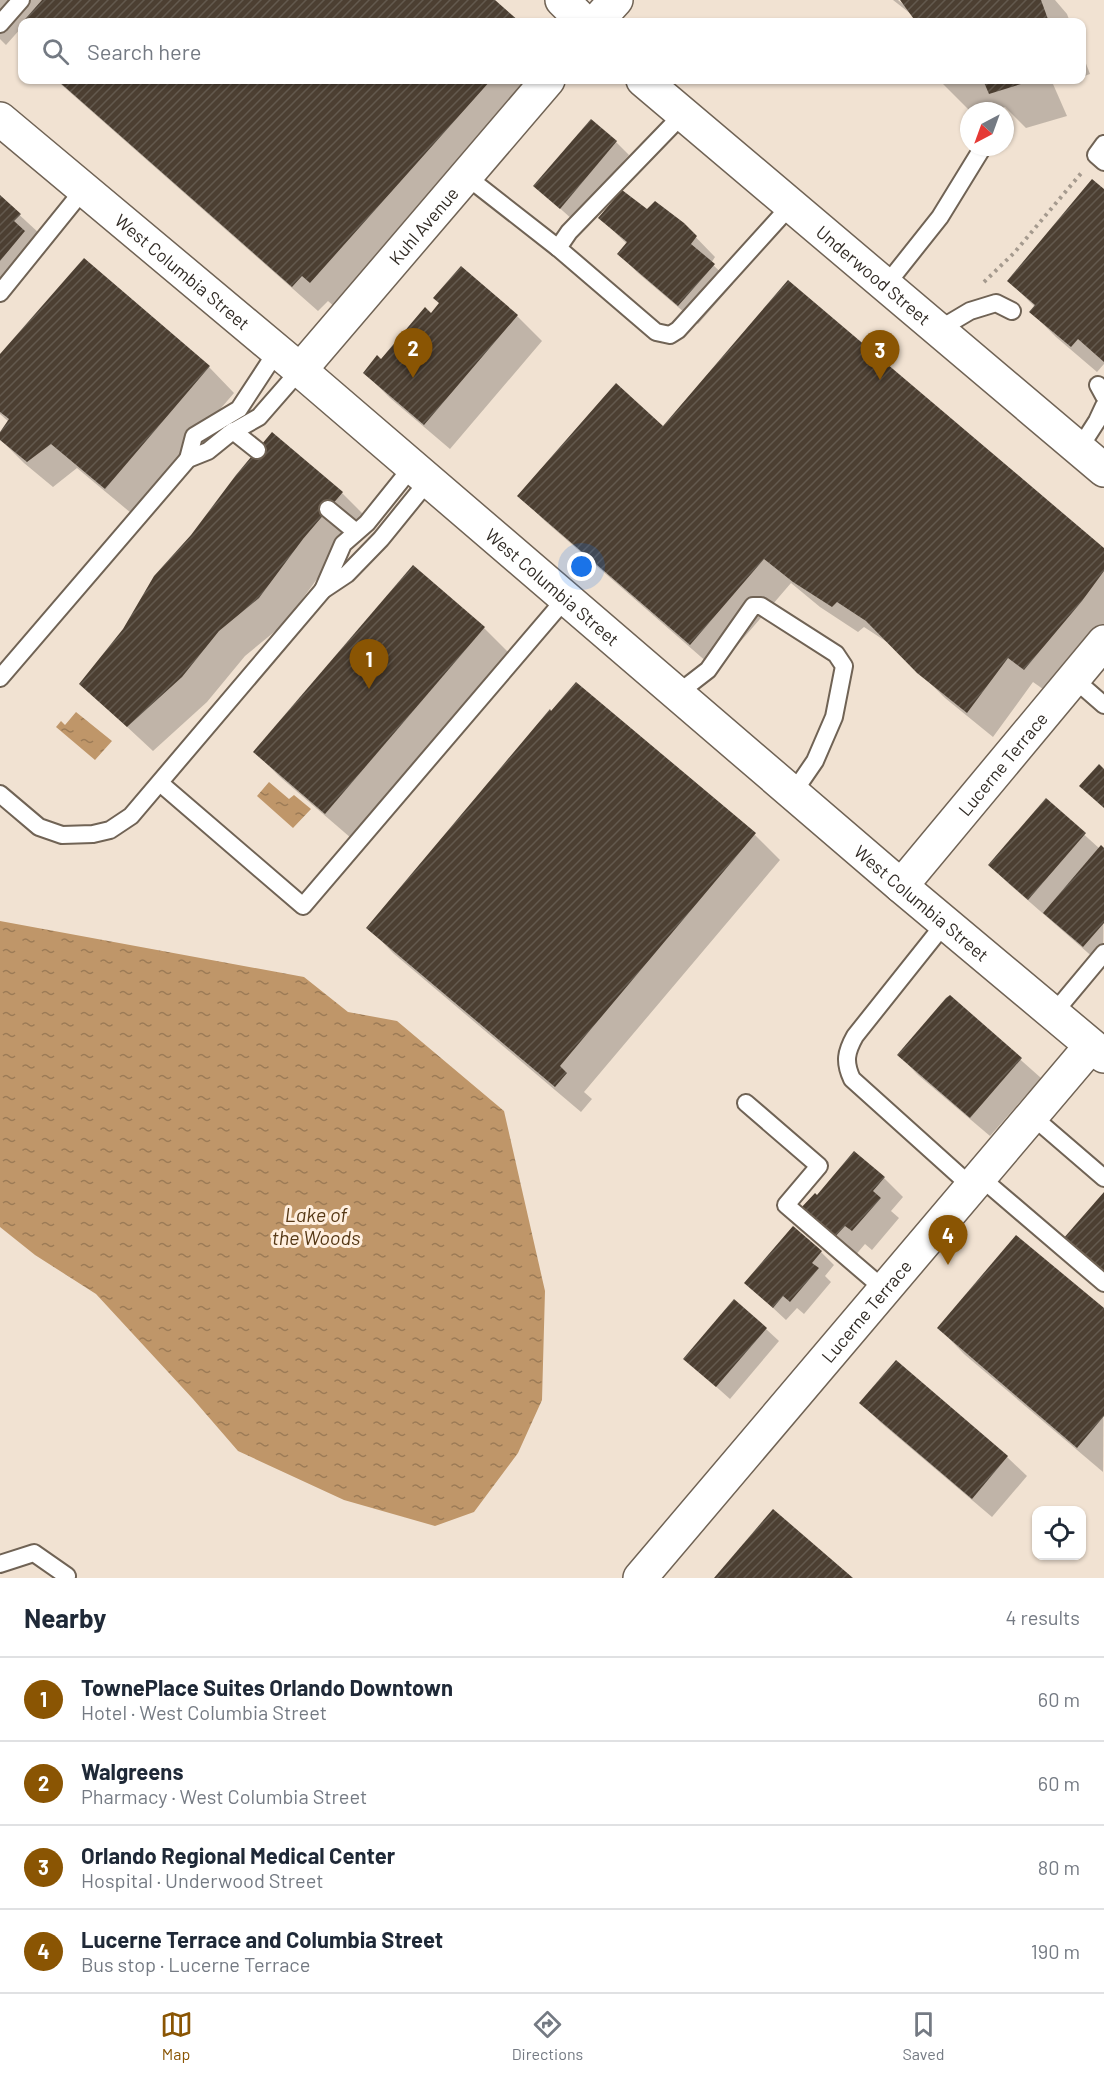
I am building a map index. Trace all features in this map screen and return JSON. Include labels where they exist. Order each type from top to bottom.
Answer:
[{"type":"street","points":[[562,0],[580,18]]},
{"type":"street","points":[[599,18],[615,0]]},
{"type":"street","name":"Kuhl Avenue","points":[[288,360],[466,176],[545,84]]},
{"type":"street","name":"Underwood Street","points":[[648,84],[1104,470]]},
{"type":"street","name":"West Columbia Street","points":[[0,119],[288,360],[901,886],[1098,1051]]},
{"type":"street","name":"Lucerne Terrace","points":[[901,886],[1104,642]]},
{"type":"street","name":"Lucerne Terrace","points":[[640,1578],[1032,1116],[1098,1051]]},
{"type":"lane","points":[[4,20],[21,0]]},
{"type":"lane","points":[[558,248],[569,232],[683,114]]},
{"type":"lane","points":[[1096,163],[1096,155],[1104,144]]},
{"type":"lane","points":[[886,285],[940,217],[977,156]]},
{"type":"lane","points":[[466,176],[558,248],[657,332],[670,335],[678,330],[791,205]]},
{"type":"lane","points":[[0,293],[84,189]]},
{"type":"lane","points":[[938,330],[970,311],[996,303],[1012,311]]},
{"type":"lane","points":[[188,459],[208,451],[233,431],[259,417],[288,360]]},
{"type":"lane","points":[[0,678],[188,459],[194,436],[239,408],[288,360]]},
{"type":"lane","points":[[1078,449],[1104,406]]},
{"type":"lane","points":[[233,431],[257,450]]},
{"type":"lane","points":[[323,590],[343,544],[420,474]]},
{"type":"lane","points":[[0,794],[39,827],[62,835],[93,834],[110,830],[131,816],[323,590],[347,574],[381,539],[420,474]]},
{"type":"lane","points":[[328,509],[356,532]]},
{"type":"lane","points":[[160,783],[303,906],[566,598]]},
{"type":"lane","points":[[677,694],[708,670],[753,606],[761,606],[836,654],[844,666],[834,717],[814,761],[793,793]]},
{"type":"lane","points":[[1073,678],[1104,705]]},
{"type":"lane","points":[[945,923],[855,1036],[846,1057],[852,1079],[976,1182],[1104,1283]]},
{"type":"lane","points":[[1053,1014],[1104,953]]},
{"type":"lane","points":[[746,1103],[819,1166],[786,1205],[885,1290]]},
{"type":"lane","points":[[1032,1116],[1104,1178]]},
{"type":"lane","points":[[1,1563],[34,1553],[67,1576],[66,1578]]},
{"type":"path","points":[[978,290],[1096,163]]},
{"type":"water","points":[[76,712],[112,741],[95,760],[56,727],[61,721],[65,725]]},
{"type":"water","points":[[269,782],[289,799],[294,795],[311,809],[293,828],[257,796]]},
{"type":"water","name":"Lake of the Woods","points":[[0,921],[304,977],[348,1012],[397,1021],[504,1111],[545,1291],[542,1400],[518,1453],[474,1512],[435,1526],[344,1500],[238,1451],[96,1294],[35,1255],[0,1227]]},
{"type":"building","points":[[42,0],[495,0],[515,18],[26,18]]},
{"type":"building","points":[[900,0],[1041,0],[1048,18],[913,18]]},
{"type":"building","points":[[62,84],[487,84],[310,283],[302,276],[292,287]]},
{"type":"building","points":[[985,84],[1021,84],[989,94]]},
{"type":"building","points":[[591,119],[617,141],[560,209],[533,186]]},
{"type":"building","points":[[1092,179],[1104,189],[1104,362],[1078,339],[1071,347],[1029,312],[1035,305],[1007,281]]},
{"type":"building","points":[[622,190],[647,209],[655,201],[684,223],[697,236],[691,244],[715,264],[678,306],[617,254],[627,242],[598,218]]},
{"type":"building","points":[[0,195],[21,214],[14,221],[25,231],[0,261]]},
{"type":"building","points":[[84,258],[210,366],[105,489],[51,444],[27,462],[0,440],[0,432],[9,419],[0,412],[0,354]]},
{"type":"building","points":[[461,266],[518,315],[424,425],[363,373],[377,355],[381,359],[425,307],[431,313],[439,303],[433,298]]},
{"type":"building","points":[[788,280],[1104,548],[1104,571],[1082,601],[1024,670],[1008,658],[967,713],[917,673],[866,621],[837,602],[832,607],[793,582],[764,559],[690,645],[517,496],[616,383],[663,426]]},
{"type":"building","points":[[272,432],[343,492],[303,539],[259,598],[219,631],[182,677],[127,727],[79,684],[123,629],[154,576],[191,535]]},
{"type":"building","points":[[413,565],[485,627],[325,814],[253,752]]},
{"type":"building","points":[[576,682],[756,833],[560,1066],[567,1073],[555,1087],[366,928],[550,709],[551,711]]},
{"type":"building","points":[[1099,764],[1104,769],[1104,808],[1079,786]]},
{"type":"building","points":[[1046,798],[1086,833],[1028,900],[988,865]]},
{"type":"building","points":[[1101,845],[1104,848],[1104,923],[1083,947],[1043,913]]},
{"type":"building","points":[[950,995],[1022,1058],[970,1118],[897,1055]]},
{"type":"building","points":[[854,1151],[885,1177],[873,1191],[881,1198],[852,1231],[845,1226],[833,1239],[799,1210],[815,1193],[817,1195]]},
{"type":"building","points":[[1104,1192],[1104,1274],[1063,1239]]},
{"type":"building","points":[[793,1226],[822,1251],[812,1263],[819,1268],[790,1302],[783,1296],[773,1308],[744,1283]]},
{"type":"building","points":[[1016,1235],[1104,1308],[1104,1416],[1077,1448],[937,1328]]},
{"type":"building","points":[[734,1299],[767,1328],[716,1387],[683,1359]]},
{"type":"building","points":[[896,1360],[1008,1456],[972,1499],[859,1403]]},
{"type":"building","points":[[773,1509],[853,1578],[714,1578]]},
{"type":"place","name":"Walgreens","points":[[413,378]]},
{"type":"place","name":"Orlando Regional Medical Center","points":[[880,380]]},
{"type":"place","name":"TownePlace Suites Orlando Downtown","points":[[369,689]]},
{"type":"place","name":"Lucerne Terrace and Columbia Street","points":[[948,1265]]}]
